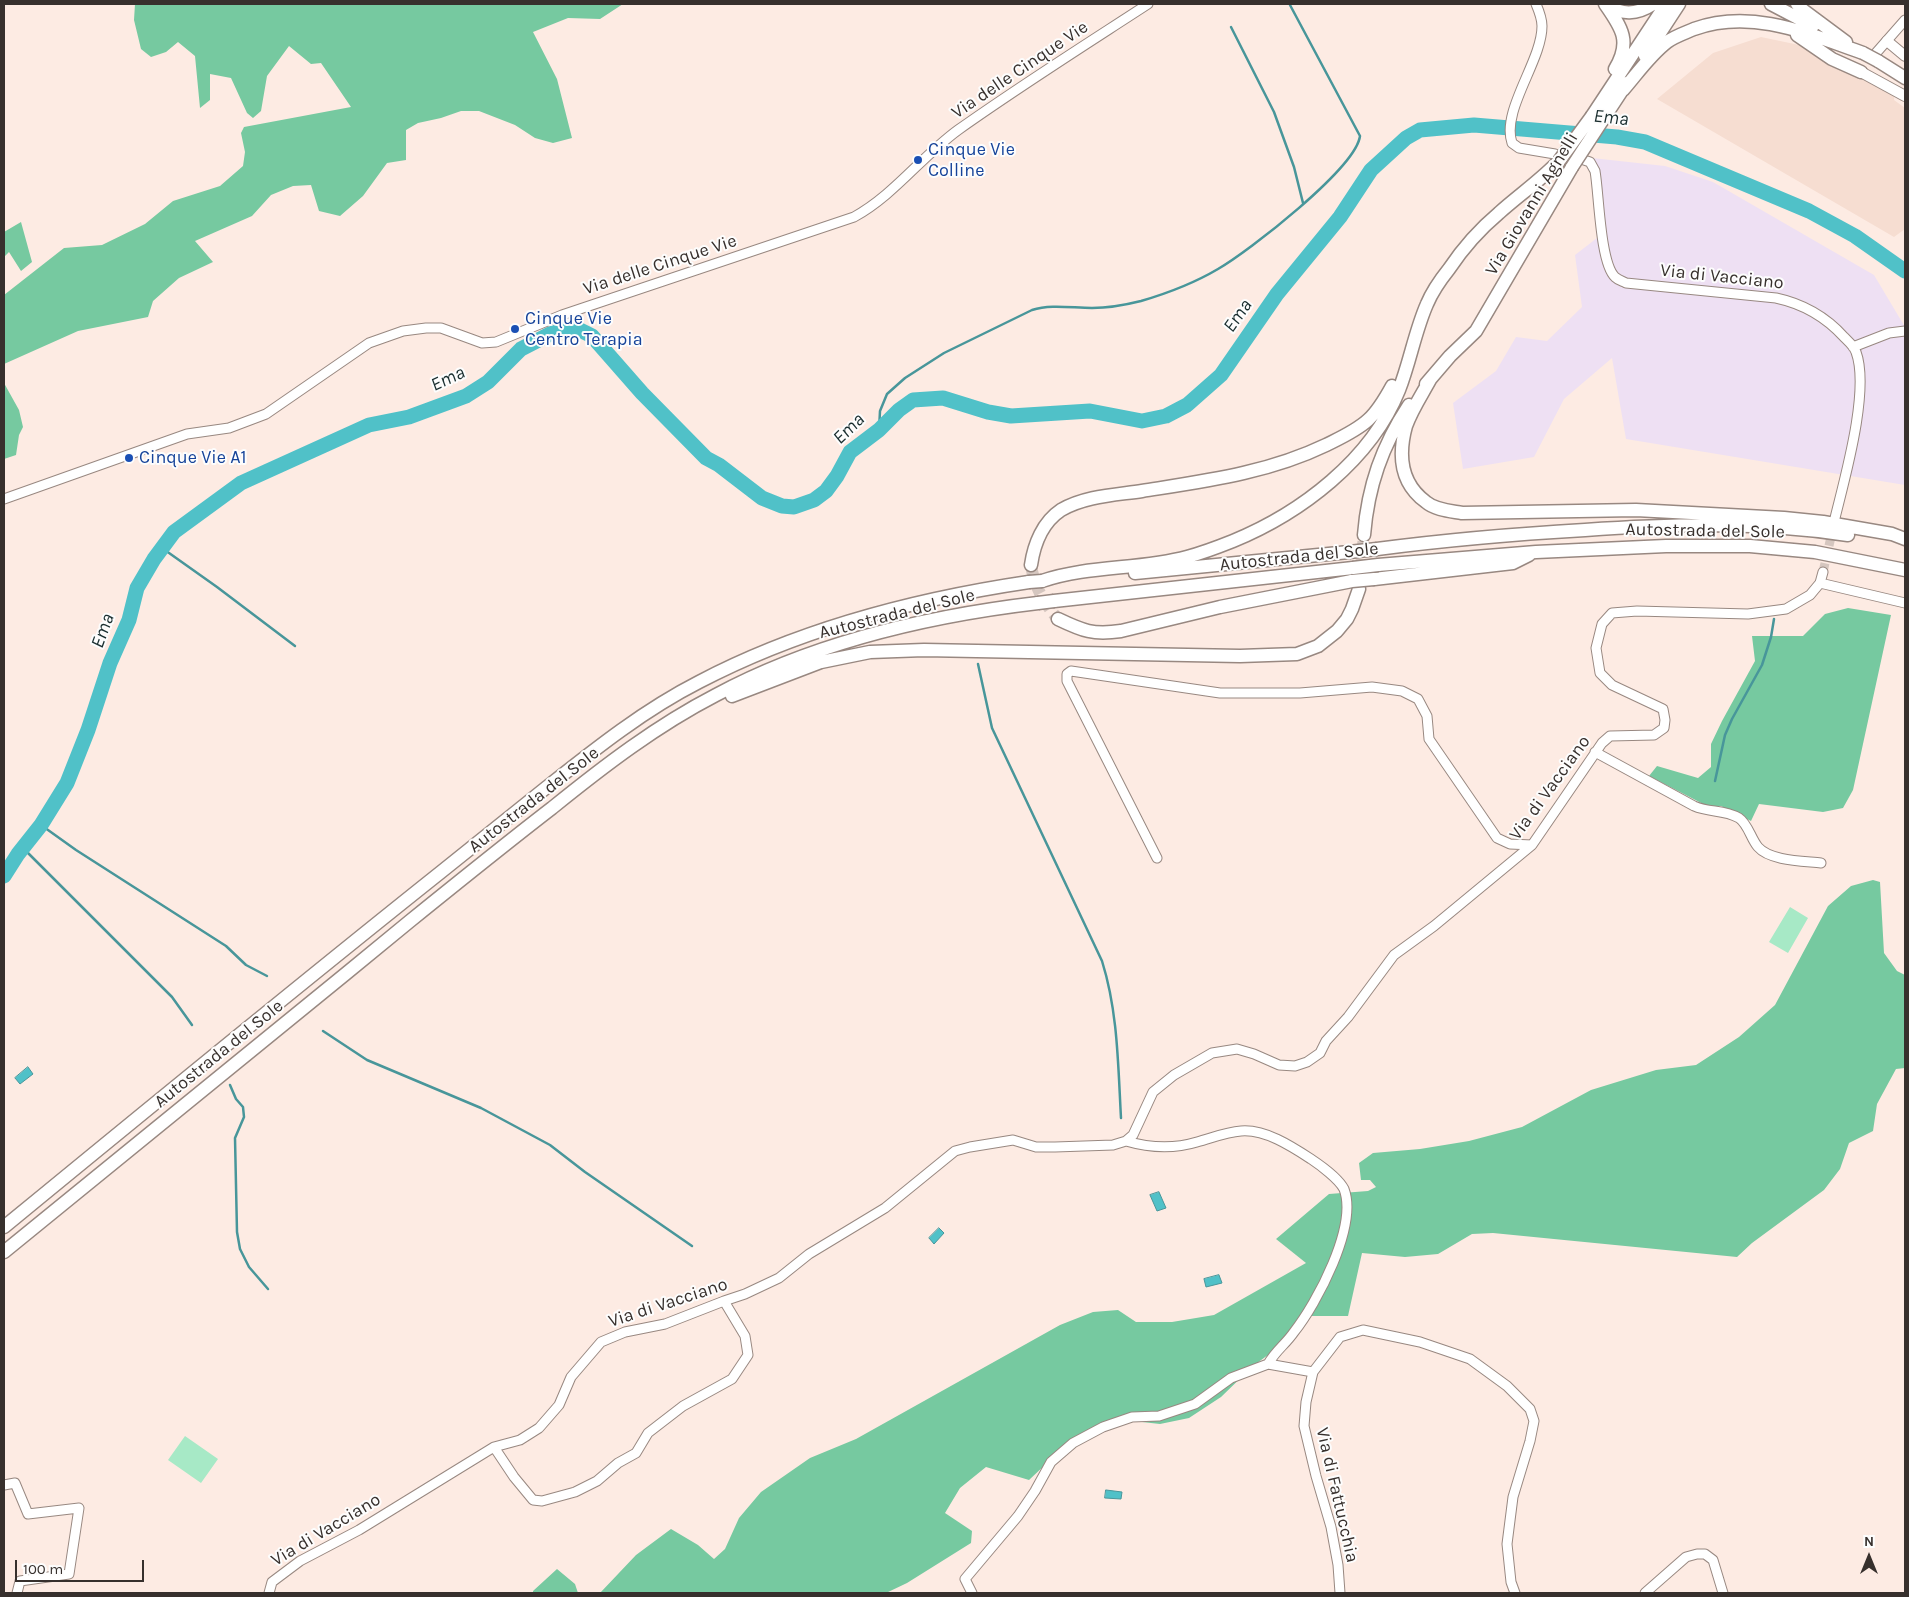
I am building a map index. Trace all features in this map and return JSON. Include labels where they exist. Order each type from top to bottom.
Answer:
[{"type":"highway","points":[[1605,4],[1624,13],[1638,11],[1653,4]]},
{"type":"highway","points":[[1602,100],[1610,78],[1620,60],[1624,42],[1621,27],[1605,4]]},
{"type":"highway","name":"Via Giovanni Agnelli","points":[[1431,378],[1476,331],[1572,167],[1597,118],[1602,100],[1666,4]]},
{"type":"highway","name":"Via Giovanni Agnelli","points":[[1413,349],[1428,301],[1449,268],[1476,235],[1500,212],[1546,174],[1557,157],[1623,90],[1679,4]]},
{"type":"highway","points":[[1771,4],[1845,42]]},
{"type":"highway","points":[[1797,4],[1869,61]]},
{"type":"highway","points":[[1623,90],[1667,42],[1678,35],[1714,23],[1760,22],[1785,26],[1905,78]]},
{"type":"highway","points":[[1785,26],[1832,59],[1845,65],[1869,61]]},
{"type":"highway","points":[[1031,565],[1037,538],[1046,525],[1060,511],[1080,501],[1202,482],[1260,470],[1305,455],[1344,437],[1368,419],[1386,396],[1413,349]]},
{"type":"highway","points":[[1042,581],[1063,574],[1186,558],[1233,541],[1266,525],[1307,500],[1335,476],[1374,435],[1398,391],[1413,349]]},
{"type":"highway","points":[[1364,535],[1372,486],[1381,454],[1397,423],[1418,392],[1431,378]]},
{"type":"highway","points":[[1431,378],[1406,427],[1401,450],[1403,471],[1412,488],[1426,503],[1448,511],[1462,513],[1636,510],[1784,518],[1823,522],[1892,534],[1905,539]]},
{"type":"highway","name":"Autostrada del Sole","points":[[4,1227],[586,756],[655,708],[696,683],[782,643],[853,619],[966,592],[1029,582],[1188,569],[1504,535],[1677,525],[1771,526],[1859,536],[1905,546]]},
{"type":"highway","name":"Autostrada del Sole","points":[[4,1252],[514,837],[607,764],[644,738],[716,694],[827,647],[919,623],[995,608],[1054,601],[1355,579],[1378,565],[1536,552],[1666,546],[1750,546],[1815,552],[1905,570]]},
{"type":"highway","points":[[1058,618],[1085,632],[1106,633],[1121,631],[1229,605],[1355,579],[1374,579],[1513,563],[1536,552]]},
{"type":"highway","points":[[674,719],[798,670],[836,658],[870,652],[924,650],[1240,656],[1298,654],[1318,646],[1337,631],[1352,608],[1355,579]]},
{"type":"main road","points":[[1887,40],[1905,56]]},
{"type":"main road","points":[[1869,61],[1878,81],[1905,96]]},
{"type":"street","name":"Via delle Cinque Vie","points":[[4,499],[187,434],[229,428],[266,414],[369,343],[402,331],[442,328],[482,344],[496,342],[562,315],[854,217],[883,198],[957,131],[1148,4]]},
{"type":"street","points":[[1536,4],[1542,22],[1541,35],[1512,116],[1510,132],[1514,146],[1557,157]]},
{"type":"street","points":[[1869,61],[1905,20]]},
{"type":"street","name":"Via di Vacciano","points":[[1584,160],[1590,162],[1595,171],[1605,249],[1609,267],[1615,277],[1626,283],[1791,301],[1814,311],[1836,328],[1853,347]]},
{"type":"street","points":[[1836,518],[1858,415],[1860,391],[1856,353],[1853,347],[1889,333],[1905,331]]},
{"type":"street","points":[[1823,572],[1820,583],[1905,603]]},
{"type":"street","name":"Via di Vacciano","points":[[269,1593],[272,1582],[300,1561],[358,1530],[494,1447],[520,1440],[539,1428],[559,1405],[571,1377],[601,1342],[625,1332],[665,1324],[724,1300],[745,1294],[779,1278],[809,1254],[885,1208],[956,1151],[1013,1140],[1036,1147],[1055,1148],[1113,1145],[1126,1141],[1134,1135],[1153,1092],[1174,1074],[1212,1053],[1237,1049],[1254,1054],[1278,1065],[1295,1066],[1307,1062],[1320,1053],[1326,1041],[1348,1017],[1394,955],[1434,926],[1532,845],[1594,752],[1610,736],[1654,735],[1664,728],[1666,720],[1663,709],[1612,685],[1600,673],[1596,648],[1602,624],[1612,613],[1637,610],[1748,614],[1770,612],[1786,609],[1797,604],[1810,595],[1820,583]]},
{"type":"street","points":[[1157,858],[1067,681],[1067,674],[1071,671],[1220,693],[1300,693],[1372,687],[1402,692],[1418,699],[1426,716],[1429,739],[1497,838],[1510,844],[1532,845]]},
{"type":"street","points":[[1594,752],[1694,806],[1705,811],[1726,812],[1741,820],[1758,848],[1767,854],[1821,863]]},
{"type":"street","name":"Via di Vacciano","points":[[1126,1141],[1164,1148],[1198,1142],[1214,1136],[1242,1130],[1264,1135],[1290,1146],[1324,1167],[1344,1188],[1347,1209],[1341,1245],[1308,1312],[1294,1333],[1276,1351],[1268,1364]]},
{"type":"street","points":[[494,1447],[514,1477],[533,1500],[542,1501],[575,1492],[597,1482],[618,1463],[636,1453],[648,1433],[683,1406],[732,1379],[748,1354],[745,1336],[724,1300]]},
{"type":"street","name":"Via di Fattucchia","points":[[1340,1593],[1338,1565],[1331,1526],[1304,1426],[1306,1402],[1313,1372],[1340,1337],[1363,1330],[1420,1342],[1470,1359],[1507,1386],[1530,1409],[1534,1421],[1513,1497],[1507,1544],[1511,1582],[1516,1593]]},
{"type":"street","points":[[972,1593],[965,1579],[1018,1516],[1035,1492],[1051,1462],[1074,1444],[1103,1427],[1132,1417],[1159,1416],[1195,1404],[1231,1378],[1268,1364],[1313,1372]]},
{"type":"street","points":[[4,1485],[14,1483],[28,1514],[79,1508],[69,1574],[20,1581],[17,1593]]},
{"type":"street","points":[[1646,1593],[1686,1557],[1697,1554],[1705,1554],[1713,1560],[1724,1593]]},
{"type":"shaded area","points":[[1761,37],[1804,46],[1895,87],[1894,100],[1905,108],[1905,229],[1894,237],[1657,99],[1713,53]]},
{"type":"shaded area","points":[[1592,158],[1665,166],[1713,182],[1874,275],[1905,327],[1905,485],[1626,439],[1612,358],[1564,399],[1534,457],[1463,469],[1453,403],[1496,371],[1516,337],[1547,341],[1582,307],[1575,255],[1597,238]]},
{"type":"green space","points":[[135,4],[623,4],[600,19],[568,18],[533,32],[557,79],[572,138],[553,143],[535,138],[515,125],[479,111],[461,111],[418,123],[406,130],[406,160],[387,163],[363,196],[340,216],[319,211],[311,185],[293,186],[271,195],[252,216],[195,241],[213,262],[179,278],[153,301],[148,317],[78,331],[4,364],[4,295],[64,248],[102,245],[145,224],[173,201],[220,186],[243,166],[245,152],[241,133],[244,127],[351,107],[321,63],[311,64],[289,46],[267,76],[261,111],[253,118],[247,113],[231,78],[210,74],[210,100],[200,108],[195,56],[178,42],[166,52],[151,57],[141,49],[134,20]]},
{"type":"green space","points":[[21,222],[32,262],[21,271],[9,252],[4,257],[4,232]]},
{"type":"green space","points":[[4,383],[19,410],[23,427],[19,435],[16,455],[4,459]]},
{"type":"green space","points":[[1848,608],[1891,615],[1853,790],[1843,808],[1823,812],[1759,804],[1751,821],[1721,806],[1707,806],[1649,776],[1657,766],[1698,778],[1711,767],[1711,744],[1755,661],[1752,636],[1803,636],[1825,614]]},
{"type":"green space","points":[[1873,880],[1880,882],[1884,953],[1897,971],[1905,975],[1905,1068],[1896,1069],[1877,1104],[1873,1131],[1849,1143],[1840,1169],[1824,1190],[1752,1243],[1737,1257],[1493,1233],[1472,1234],[1438,1254],[1405,1257],[1362,1253],[1348,1316],[1301,1316],[1272,1352],[1253,1366],[1221,1397],[1189,1418],[1160,1424],[1133,1421],[1065,1446],[1029,1480],[986,1467],[960,1488],[945,1513],[972,1531],[971,1543],[907,1583],[886,1593],[600,1593],[636,1555],[671,1529],[698,1545],[714,1559],[725,1549],[739,1518],[761,1492],[810,1458],[856,1439],[1060,1325],[1093,1312],[1118,1310],[1136,1322],[1172,1322],[1214,1315],[1306,1263],[1276,1239],[1329,1194],[1368,1191],[1376,1187],[1370,1180],[1361,1180],[1359,1163],[1373,1153],[1420,1149],[1469,1141],[1522,1127],[1591,1090],[1656,1070],[1696,1065],[1739,1037],[1775,1005],[1828,906],[1851,886]]},
{"type":"green space","points":[[1790,907],[1808,918],[1788,953],[1769,942]]},
{"type":"green space","points":[[185,1436],[218,1459],[201,1483],[168,1460]]},
{"type":"green space","points":[[557,1569],[575,1584],[578,1593],[533,1593],[533,1591]]},
{"type":"water","points":[[28,1067],[33,1074],[20,1084],[15,1078]]},
{"type":"water","points":[[1159,1192],[1166,1208],[1157,1211],[1150,1195]]},
{"type":"water","points":[[939,1228],[944,1233],[934,1244],[929,1238]]},
{"type":"water","points":[[1219,1275],[1222,1283],[1206,1287],[1204,1279]]},
{"type":"water","points":[[1106,1490],[1122,1492],[1121,1499],[1105,1498]]},
{"type":"waterway","points":[[879,430],[880,411],[887,394],[905,378],[944,353],[1039,308],[1110,307],[1141,301],[1180,287],[1233,260],[1275,228],[1321,188],[1354,150],[1360,136],[1290,5]]},
{"type":"waterway","points":[[1231,27],[1274,112],[1294,167],[1303,203]]},
{"type":"waterway","name":"Ema","points":[[4,876],[18,854],[41,825],[67,783],[88,730],[110,663],[129,620],[137,588],[154,559],[174,532],[241,483],[369,425],[409,417],[466,396],[488,382],[521,349],[550,334],[567,329],[580,330],[592,336],[642,393],[706,458],[719,465],[762,498],[782,506],[794,507],[814,500],[826,491],[837,476],[850,452],[913,400],[943,398],[988,412],[1011,416],[1090,411],[1142,421],[1166,416],[1187,405],[1221,375],[1277,294],[1340,217],[1371,170],[1406,138],[1420,130],[1474,125],[1617,137],[1645,142],[1809,211],[1855,236],[1905,271]]},
{"type":"waterway","points":[[162,548],[295,646]]},
{"type":"waterway","points":[[1715,781],[1725,735],[1762,665],[1771,637],[1774,619]]},
{"type":"waterway","points":[[978,664],[992,728],[1102,961],[1114,1019],[1121,1118]]},
{"type":"waterway","points":[[41,825],[76,850],[226,946],[246,965],[267,976]]},
{"type":"waterway","points":[[23,848],[172,997],[192,1025]]},
{"type":"waterway","points":[[323,1031],[367,1060],[481,1108],[550,1145],[585,1172],[692,1246]]},
{"type":"waterway","points":[[230,1085],[236,1099],[243,1107],[244,1117],[235,1138],[237,1232],[240,1249],[249,1267],[268,1289]]},
{"type":"tunnel","points":[[1823,572],[1833,528]]},
{"type":"tunnel","points":[[1359,589],[1364,535]]},
{"type":"tunnel","points":[[1031,565],[1040,594],[1058,619]]},
{"type":"place","name":"Cinque Vie Colline","points":[[918,160]]},
{"type":"place","name":"Cinque Vie Centro Terapia","points":[[515,329]]},
{"type":"place","name":"Cinque Vie A1","points":[[129,458]]}]
